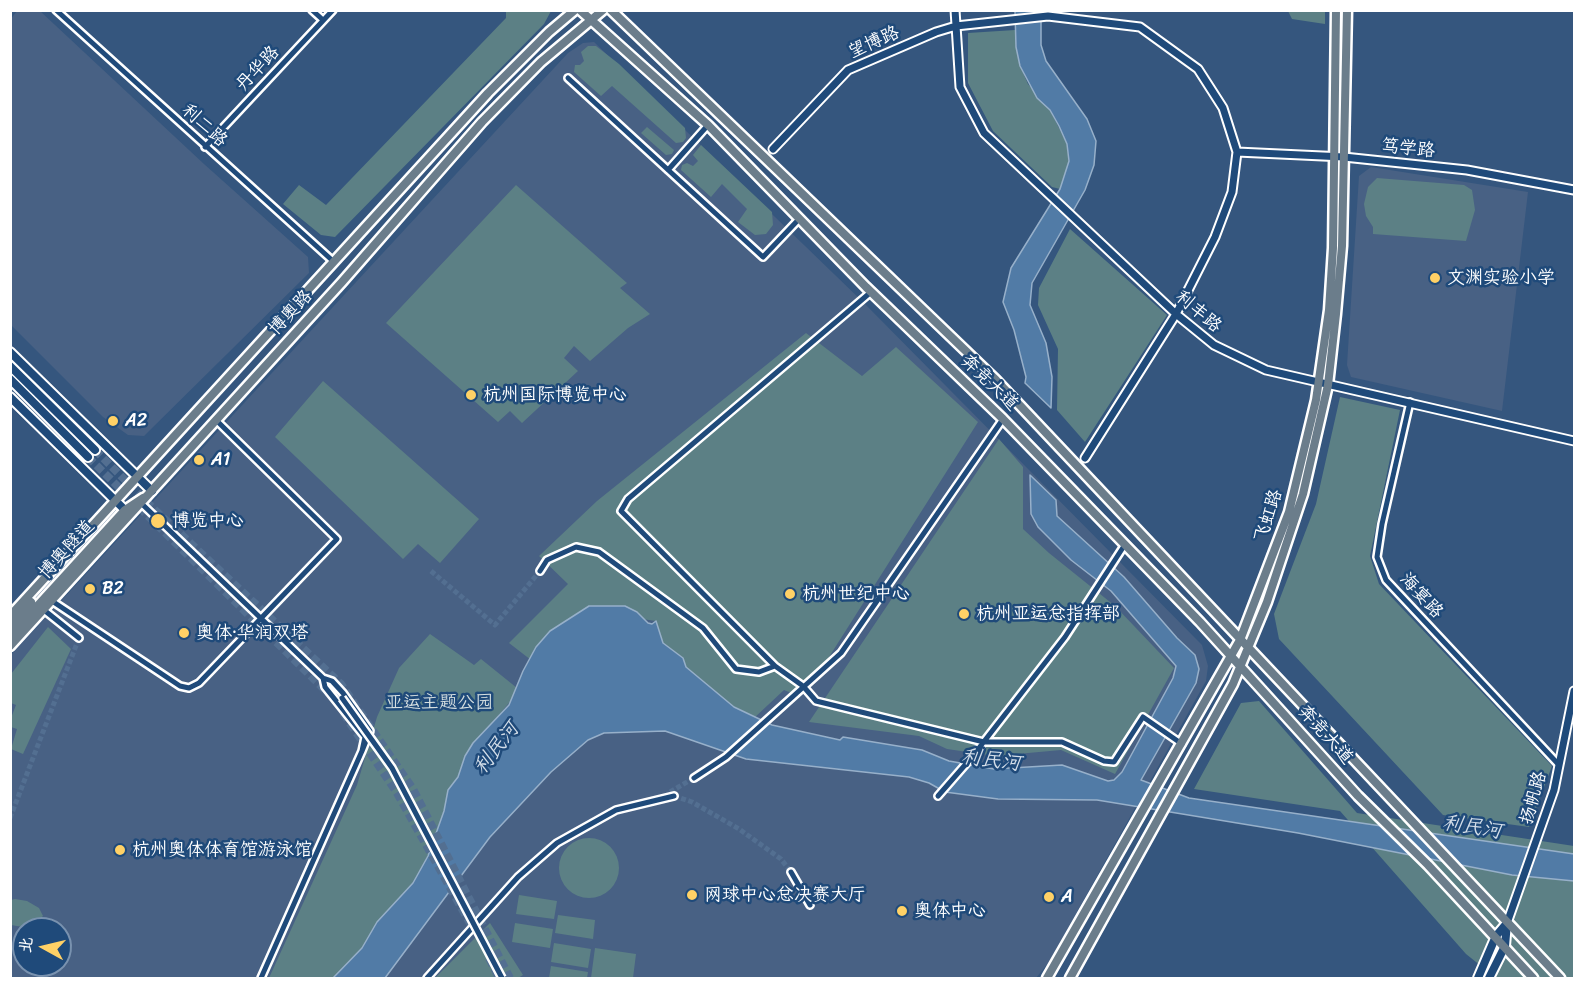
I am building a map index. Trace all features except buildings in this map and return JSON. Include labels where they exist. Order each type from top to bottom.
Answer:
[{"type":"main road","name":"博奥路","points":[[10,616],[488,93],[549,32],[575,10]]},
{"type":"main road","name":"奔竞大道","points":[[580,10],[708,125],[871,292],[1003,419],[1241,666],[1358,796],[1496,936]]},
{"type":"main road","name":"博奥路","points":[[10,646],[128,513],[142,504],[342,282],[482,122],[541,62],[603,10]]},
{"type":"main road","name":"奔竞大道","points":[[611,10],[996,380],[1508,923]]},
{"type":"main road","name":"飞虹路","points":[[1047,978],[1136,827],[1240,640],[1288,512],[1323,383],[1332,269],[1336,10]]},
{"type":"main road","name":"飞虹路","points":[[1070,978],[1241,666],[1271,592],[1303,494],[1323,383],[1342,246],[1347,10]]},
{"type":"main road","points":[[10,352],[152,491]]},
{"type":"main road","points":[[10,366],[95,450]]},
{"type":"main road","points":[[10,379],[88,457]]},
{"type":"main road","points":[[10,398],[128,513]]},
{"type":"main road","name":"博奥隧道","points":[[10,636],[152,491]]},
{"type":"main road","name":"博奥隧道","points":[[10,627],[53,569]]},
{"type":"main road","points":[[1478,978],[1496,936],[1508,923],[1560,978]]},
{"type":"main road","name":"扬帆路","points":[[1490,978],[1504,946],[1508,923]]},
{"type":"main road","points":[[1496,936],[1533,978]]},
{"type":"street","name":"利二路","points":[[56,10],[334,262]]},
{"type":"street","points":[[312,10],[323,20]]},
{"type":"street","name":"丹华路","points":[[205,147],[333,10]]},
{"type":"street","name":"利丰路","points":[[955,10],[960,87],[984,133],[1176,314],[1214,345],[1266,370],[1575,441]]},
{"type":"street","name":"望博路","points":[[773,149],[848,70],[936,32],[956,26],[1048,16],[1140,27],[1167,45],[1198,69],[1223,108],[1237,152]]},
{"type":"street","points":[[568,78],[763,257],[800,219]]},
{"type":"street","points":[[668,170],[708,125]]},
{"type":"street","points":[[1085,458],[1176,314],[1215,237],[1232,192],[1237,152]]},
{"type":"street","name":"笃学路","points":[[1237,152],[1344,157],[1467,170],[1575,190]]},
{"type":"street","points":[[871,292],[628,499],[621,511],[775,666],[803,686],[816,701],[984,742],[1062,742],[1104,761],[1114,762],[1143,717],[1182,744]]},
{"type":"street","name":"海宴路","points":[[1410,402],[1382,524],[1377,557],[1386,580],[1559,765]]},
{"type":"street","points":[[694,778],[726,757],[841,653],[1003,419]]},
{"type":"street","points":[[52,601],[180,686],[189,688],[199,683],[260,617],[338,539],[216,420]]},
{"type":"street","points":[[142,504],[323,678],[332,681],[370,731],[261,978]]},
{"type":"street","points":[[938,796],[984,742],[1065,637],[1124,546]]},
{"type":"street","points":[[540,571],[547,560],[559,552],[576,547],[599,552],[703,628],[736,669],[759,672],[775,666]]},
{"type":"street","points":[[44,610],[79,638]]},
{"type":"street","points":[[323,678],[325,687],[365,737],[362,751]]},
{"type":"street","name":"扬帆路","points":[[1508,923],[1554,790],[1575,691]]},
{"type":"street","points":[[342,698],[392,768],[502,978]]},
{"type":"street","points":[[427,978],[536,858],[566,837],[616,810],[670,795]]},
{"type":"street","points":[[791,872],[810,905]]},
{"type":"shaded area","points":[[17,11],[40,11],[204,164],[308,257],[309,273],[144,436],[128,435],[103,417],[11,325],[10,20]]},
{"type":"shaded area","points":[[594,42],[864,303],[1202,645],[1208,666],[1206,681],[1049,962],[1036,978],[11,978],[10,656],[568,53],[583,43]]},
{"type":"shaded area","name":"文渊实验小学","points":[[1371,167],[1528,192],[1502,411],[1351,377],[1347,365],[1359,176]]},
{"type":"green space","points":[[506,11],[551,11],[544,24],[335,237],[321,235],[283,204],[299,185],[326,205],[506,18]]},
{"type":"green space","points":[[1288,11],[1325,11],[1325,24],[1292,19]]},
{"type":"green space","points":[[1015,30],[1020,66],[1028,84],[1050,110],[1067,144],[1069,161],[1060,189],[1052,187],[993,131],[968,83],[968,33]]},
{"type":"green space","points":[[588,46],[596,46],[619,64],[685,128],[686,138],[683,142],[676,143],[612,86],[601,96],[574,72],[575,65],[580,65],[584,61],[581,52]]},
{"type":"green space","points":[[647,127],[674,150],[672,154],[666,155],[641,133]]},
{"type":"green space","points":[[701,145],[772,212],[773,225],[766,234],[755,235],[738,222],[747,209],[722,184],[711,197],[681,170],[682,165],[687,163],[693,166],[698,161],[693,155]]},
{"type":"green space","points":[[1377,178],[1464,185],[1472,190],[1475,210],[1466,241],[1373,234],[1373,227],[1366,216],[1364,204],[1368,187]]},
{"type":"green space","name":"杭州国际博览中心","points":[[516,185],[627,283],[620,288],[650,314],[628,328],[590,361],[574,346],[564,358],[578,371],[522,423],[510,411],[498,422],[386,323]]},
{"type":"green space","points":[[1070,229],[1167,315],[1085,442],[1057,410],[1058,349],[1038,305],[1039,288]]},
{"type":"green space","name":"杭州世纪中心","points":[[806,333],[862,376],[896,347],[978,422],[810,687],[799,696],[784,690],[753,719],[734,707],[686,667],[683,658],[663,643],[656,621],[642,619],[637,612],[536,647],[531,660],[509,643],[568,584],[539,556],[597,501]]},
{"type":"green space","points":[[323,381],[479,519],[440,563],[418,544],[403,559],[275,437]]},
{"type":"green space","points":[[1340,397],[1400,410],[1370,556],[1379,584],[1552,766],[1529,827],[1443,815],[1279,639],[1274,614],[1316,504]]},
{"type":"green space","points":[[999,439],[1023,467],[1023,529],[1115,606],[1174,668],[1115,774],[1061,750],[995,756],[947,749],[919,736],[809,722]]},
{"type":"green space","points":[[48,627],[71,649],[23,754],[11,749],[17,729],[11,727],[11,718],[16,705],[11,703],[11,674]]},
{"type":"green space","name":"亚运主题公园","points":[[430,634],[474,665],[481,659],[517,688],[513,698],[465,756],[458,777],[448,790],[444,811],[428,855],[413,883],[377,922],[362,948],[333,978],[269,978],[357,785],[377,717],[399,668]]},
{"type":"green space","points":[[1259,701],[1357,813],[1574,846],[1574,978],[1496,978],[1466,954],[1340,811],[1194,789],[1241,703]]},
{"type":"green space","points":[[589,838],[610,847],[619,868],[610,889],[589,898],[568,889],[559,868],[568,847]]},
{"type":"green space","points":[[519,895],[557,901],[554,919],[516,914]]},
{"type":"green space","points":[[11,900],[27,901],[39,908],[43,916],[12,917],[11,925]]},
{"type":"green space","points":[[558,915],[595,920],[593,939],[555,933]]},
{"type":"green space","points":[[490,923],[523,975],[518,978],[435,978]]},
{"type":"green space","points":[[515,923],[553,929],[550,948],[512,942]]},
{"type":"green space","points":[[554,943],[591,949],[588,968],[551,962]]},
{"type":"green space","points":[[595,948],[636,954],[633,978],[591,978]]},
{"type":"green space","points":[[551,966],[588,972],[587,978],[549,978]]},
{"type":"water","points":[[1015,11],[1041,11],[1041,45],[1046,61],[1087,119],[1096,141],[1094,165],[1085,190],[1032,283],[1030,305],[1046,343],[1052,377],[1051,408],[1025,383],[1026,377],[1014,330],[1003,302],[1011,268],[1060,189],[1069,161],[1067,144],[1059,126],[1050,110],[1037,98],[1020,66],[1016,47]]},
{"type":"water","name":"利民河","points":[[1030,475],[1056,500],[1057,516],[1124,577],[1177,638],[1195,655],[1199,669],[1196,683],[1141,780],[1189,798],[1574,854],[1574,881],[1512,875],[1298,833],[1097,800],[998,799],[945,792],[929,783],[909,777],[746,759],[665,731],[604,733],[588,740],[551,772],[490,837],[385,978],[333,978],[362,948],[377,922],[413,883],[428,856],[444,811],[448,790],[458,777],[465,756],[473,743],[509,705],[536,647],[550,631],[589,606],[625,606],[637,612],[648,623],[652,624],[656,621],[663,643],[683,658],[686,667],[734,707],[772,725],[840,740],[843,737],[922,750],[949,761],[994,769],[1062,765],[1108,781],[1114,780],[1122,772],[1173,678],[1176,666],[1111,591],[1071,560],[1038,527],[1031,514]]},
{"type":"tunnel","points":[[95,450],[154,509],[341,684],[413,789],[510,978]]},
{"type":"tunnel","points":[[88,457],[329,694]]},
{"type":"tunnel","points":[[431,571],[495,625],[540,571]]},
{"type":"tunnel","points":[[10,818],[79,638]]},
{"type":"tunnel","points":[[323,678],[342,698]]},
{"type":"tunnel","points":[[343,713],[397,793],[476,934]]},
{"type":"tunnel","points":[[670,792],[694,778]]},
{"type":"tunnel","points":[[674,796],[692,802],[739,829],[781,859],[791,872]]},
{"type":"tunnel","points":[[489,958],[499,978]]},
{"type":"place","name":"文渊实验小学","points":[[1435,278]]},
{"type":"place","name":"杭州国际博览中心","points":[[471,395]]},
{"type":"place","name":"A2","points":[[113,421]]},
{"type":"place","name":"A1","points":[[199,460]]},
{"type":"place","name":"博览中心","points":[[158,521]]},
{"type":"place","name":"B2","points":[[90,589]]},
{"type":"place","name":"杭州世纪中心","points":[[790,594]]},
{"type":"place","name":"杭州亚运总指挥部","points":[[964,614]]},
{"type":"place","name":"奥体·华润双塔","points":[[184,633]]},
{"type":"place","name":"杭州奥体体育馆游泳馆","points":[[120,850]]},
{"type":"place","name":"网球中心总决赛大厅","points":[[692,895]]},
{"type":"place","name":"A","points":[[1049,897]]},
{"type":"place","name":"奥体中心","points":[[902,911]]}]
